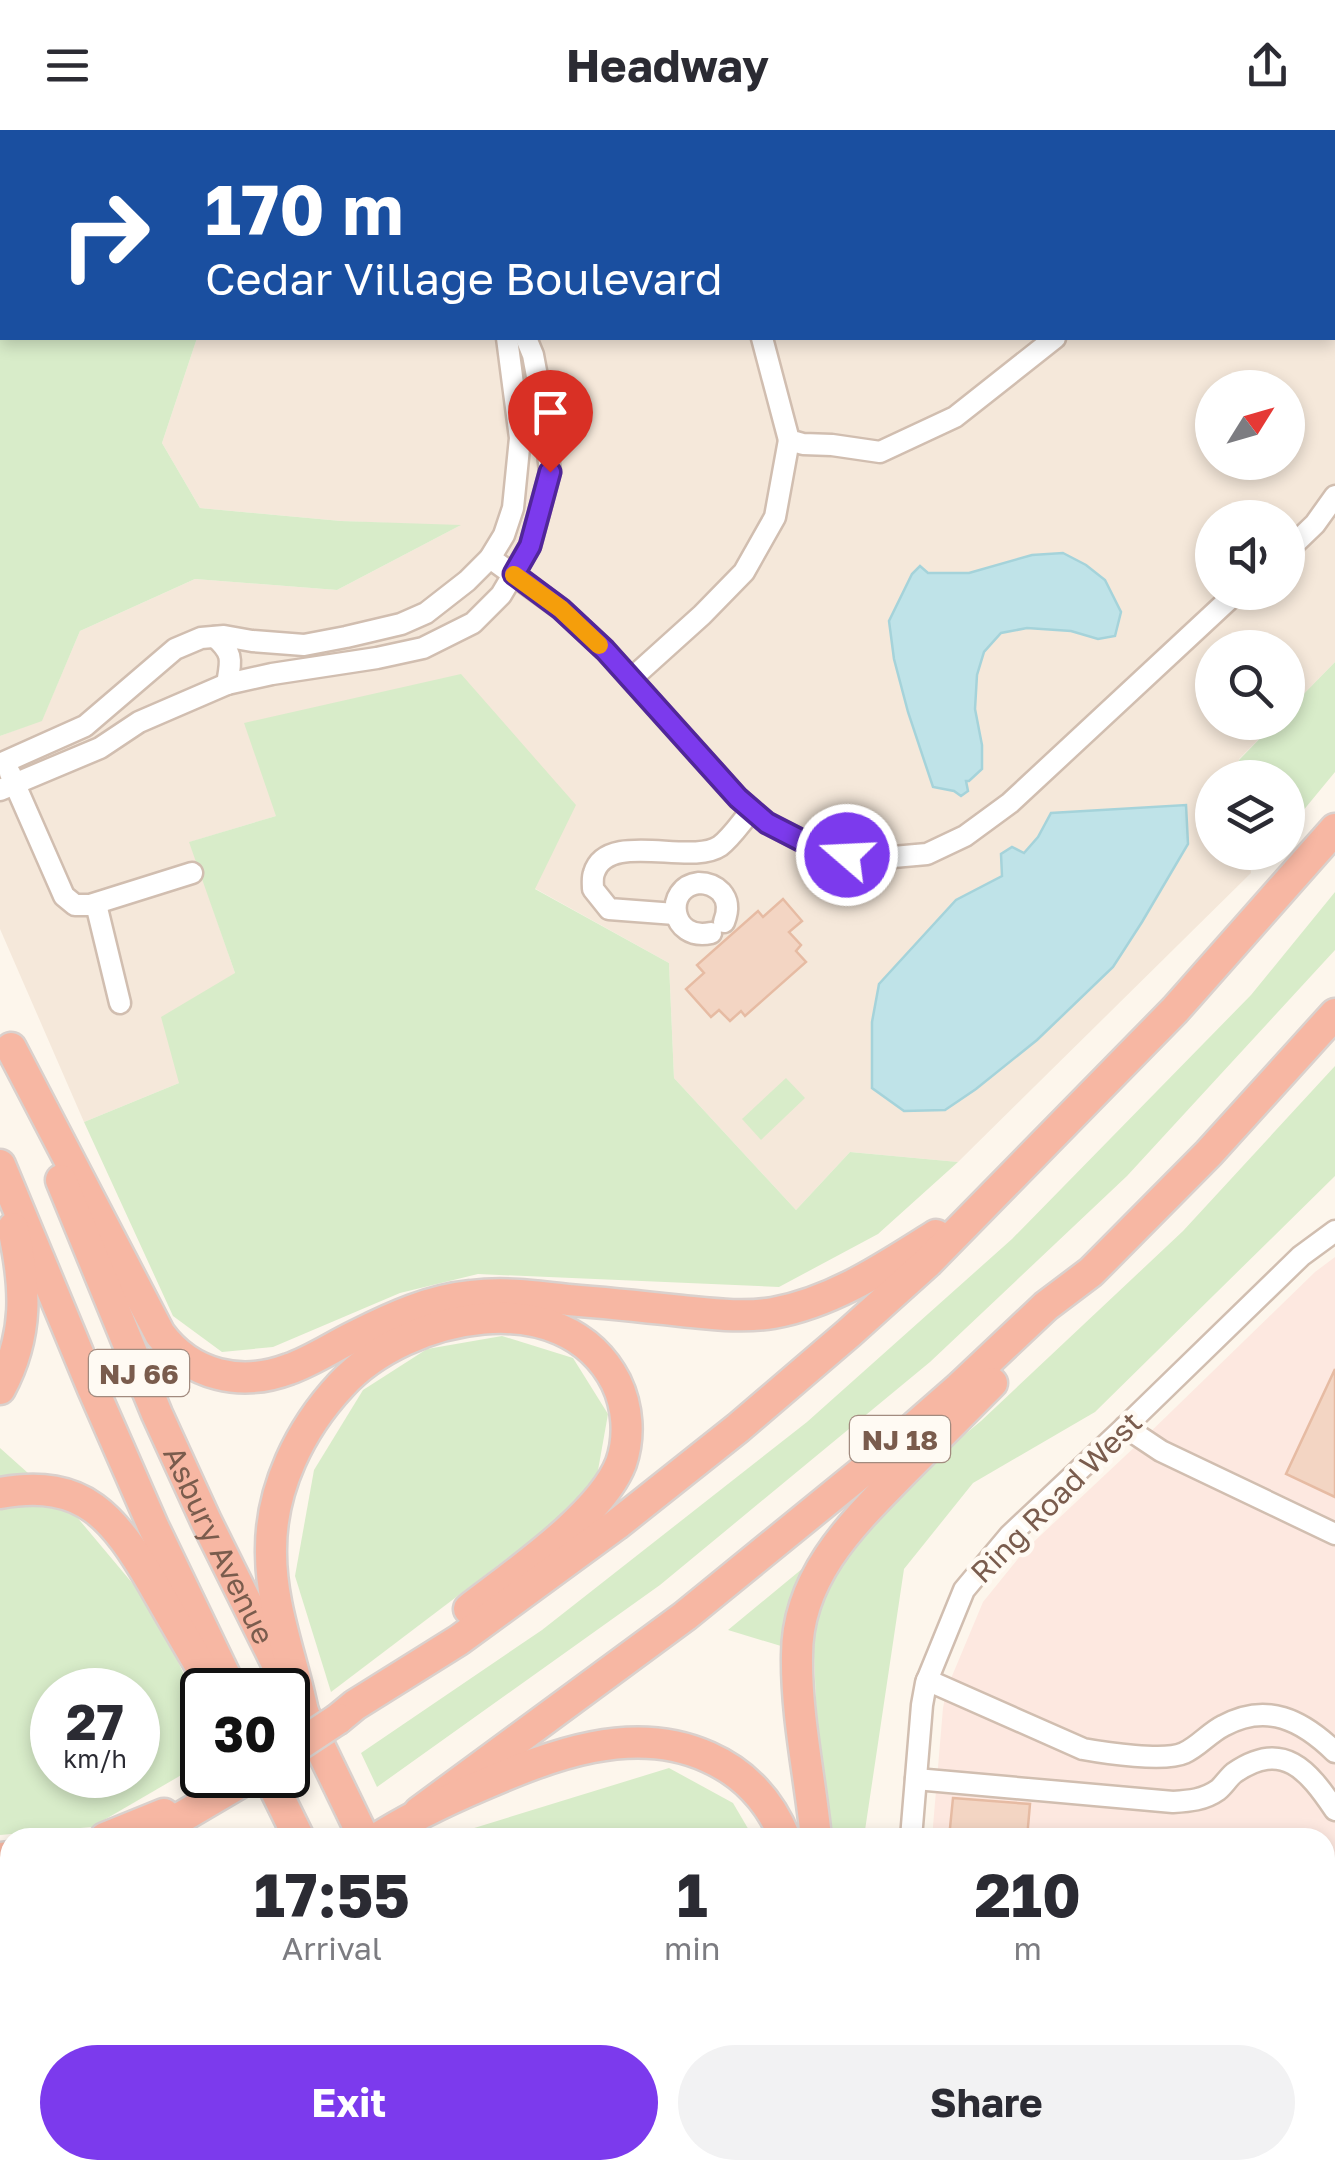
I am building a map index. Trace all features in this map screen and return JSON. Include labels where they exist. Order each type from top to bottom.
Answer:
[{"type":"highway","points":[[310,1737],[533,1587],[707,1452],[863,1321],[928,1262],[1175,1010],[1335,830]]},
{"type":"highway","name":"NJ 18","points":[[394,1828],[684,1616],[794,1530],[1046,1306],[1090,1272],[1209,1153],[1335,1014]]},
{"type":"highway","points":[[6,1036],[160,1334],[194,1366],[222,1376],[264,1376],[288,1370],[397,1316],[469,1296],[517,1294],[729,1316],[770,1314],[852,1286],[981,1206]]},
{"type":"highway","name":"Asbury Avenue","points":[[6,1036],[141,1378],[279,1668]]},
{"type":"highway","points":[[0,1389],[18,1343],[24,1303],[1,1168]]},
{"type":"highway","name":"Asbury Avenue","points":[[1,1168],[146,1510],[221,1668]]},
{"type":"highway","points":[[815,1828],[796,1654],[803,1611],[822,1565],[858,1518],[1058,1316],[1090,1272]]},
{"type":"highway","points":[[292,1668],[276,1604],[271,1548],[277,1496],[290,1461],[317,1414],[343,1382],[378,1354],[418,1333],[465,1322],[499,1318],[536,1322],[582,1341],[610,1370],[620,1392],[627,1424],[626,1442],[615,1476],[585,1514],[379,1680],[349,1710]]},
{"type":"highway","points":[[0,1494],[36,1490],[57,1493],[100,1511],[127,1540],[201,1668]]},
{"type":"highway","name":"Asbury Avenue","points":[[310,1726],[359,1828]]},
{"type":"highway","points":[[414,1815],[527,1765],[558,1755],[640,1741],[668,1744],[729,1766],[756,1790],[781,1828]]},
{"type":"highway","points":[[130,1828],[204,1798]]},
{"type":"highway","points":[[164,1828],[216,1798]]},
{"type":"highway","points":[[260,1798],[289,1828]]},
{"type":"street","points":[[192,873],[96,904],[75,905],[64,896],[8,787],[2,763],[85,726],[175,649],[201,638],[304,645],[402,624],[441,603],[490,558],[513,508],[520,438],[507,340]]},
{"type":"street","points":[[8,787],[100,748],[139,722],[227,684],[423,648],[473,623],[501,595],[530,546],[550,472],[543,408],[527,340]]},
{"type":"street","points":[[631,680],[744,572],[775,517],[789,440],[763,340]]},
{"type":"street","points":[[789,440],[880,452],[955,416],[1052,340]]},
{"type":"street","points":[[1305,534],[1335,496]]},
{"type":"street","points":[[490,558],[561,609],[605,650],[726,786],[767,823],[808,844],[847,855],[882,858],[926,854],[965,836],[1010,803],[1218,610]]},
{"type":"street","points":[[215,637],[228,649],[231,661],[227,684]]},
{"type":"street","points":[[120,698],[139,722]]},
{"type":"street","points":[[707,884],[718,848],[752,810]]},
{"type":"street","points":[[676,914],[609,910],[593,889],[594,873],[602,860],[618,852],[718,848]]},
{"type":"street","points":[[707,884],[726,900],[728,909],[717,928],[691,934],[678,922],[678,897],[690,886],[707,884]]},
{"type":"street","points":[[96,904],[120,1003]]},
{"type":"street","name":"Ring Road West","points":[[912,1828],[927,1680],[964,1590],[1010,1535],[1301,1256],[1335,1231]]},
{"type":"street","points":[[1125,1427],[1161,1451],[1335,1534]]},
{"type":"street","points":[[927,1680],[1083,1749],[1180,1755],[1223,1726],[1264,1715],[1296,1722],[1335,1752]]},
{"type":"street","points":[[916,1779],[1142,1800],[1198,1800],[1250,1764],[1289,1759],[1307,1772],[1335,1810]]},
{"type":"shaded area","points":[[196,340],[1335,340],[1335,662],[1305,693],[1305,630],[1195,630],[1195,740],[1258,740],[1239,760],[1195,760],[1195,870],[1251,873],[958,1162],[850,1152],[796,1210],[674,1078],[669,963],[534,888],[276,816],[190,842],[235,973],[179,1083],[84,1122],[0,929],[0,736],[42,720],[80,631],[195,579],[337,590],[459,526],[341,521],[200,508],[162,443]]},
{"type":"shaded area","points":[[1335,1257],[1335,1828],[933,1828],[947,1688],[983,1602],[1025,1550]]},
{"type":"green space","points":[[0,340],[196,340],[162,443],[200,508],[341,521],[461,525],[337,590],[195,579],[80,631],[42,721],[0,736]]},
{"type":"green space","points":[[1335,662],[1335,772],[1305,808],[1305,760],[1239,760],[1258,740],[1305,740],[1305,693]]},
{"type":"green space","points":[[461,674],[576,805],[535,889],[669,963],[674,1078],[796,1210],[850,1152],[958,1162],[878,1234],[779,1287],[478,1274],[400,1293],[273,1347],[222,1352],[173,1316],[84,1122],[179,1083],[161,1017],[235,973],[189,842],[276,816],[244,723]]},
{"type":"green space","points":[[1335,892],[1335,950],[1127,1176],[930,1362],[660,1585],[377,1787],[361,1753],[542,1630],[807,1422],[1012,1239],[1251,995]]},
{"type":"green space","points":[[1335,1066],[1335,1176],[1095,1412],[973,1483],[904,1569],[865,1828],[822,1828],[814,1656],[728,1630],[981,1421],[1183,1231]]},
{"type":"green space","points":[[786,1078],[805,1098],[761,1140],[742,1119]]},
{"type":"green space","points":[[502,1336],[573,1358],[608,1414],[597,1476],[554,1523],[331,1692],[295,1576],[314,1470],[363,1390],[427,1349]]},
{"type":"green space","points":[[0,1448],[76,1516],[154,1609],[181,1668],[180,1776],[160,1787],[160,1668],[30,1668],[30,1798],[142,1798],[92,1827],[0,1828]]},
{"type":"green space","points":[[669,1768],[733,1803],[748,1828],[474,1828]]},
{"type":"water","points":[[1063,553],[1105,580],[1121,612],[1115,636],[1098,639],[1071,631],[1027,628],[1001,633],[984,652],[977,675],[975,709],[982,769],[966,781],[968,791],[961,796],[933,787],[908,712],[889,621],[912,574],[920,566],[928,573],[969,573],[1032,555]]},
{"type":"water","points":[[1186,805],[1188,844],[1142,922],[1113,967],[1037,1040],[945,1110],[904,1111],[872,1088],[872,1022],[879,984],[956,900],[1002,876],[1001,854],[1012,847],[1024,853],[1051,813]]},
{"type":"building","points":[[783,899],[802,921],[789,932],[801,945],[796,951],[806,962],[745,1016],[741,1011],[730,1021],[719,1010],[711,1017],[686,989],[704,973],[697,965],[758,911],[763,917]]},
{"type":"building","points":[[1335,1369],[1335,1497],[1286,1474]]},
{"type":"building","points":[[953,1798],[1030,1804],[1028,1828],[950,1828]]},
{"type":"slow traffic","points":[[514,575],[561,609],[599,645]]},
{"type":"route","points":[[550,472],[530,546],[514,574],[561,609],[605,650],[738,798],[767,823],[808,844],[847,855]]}]
